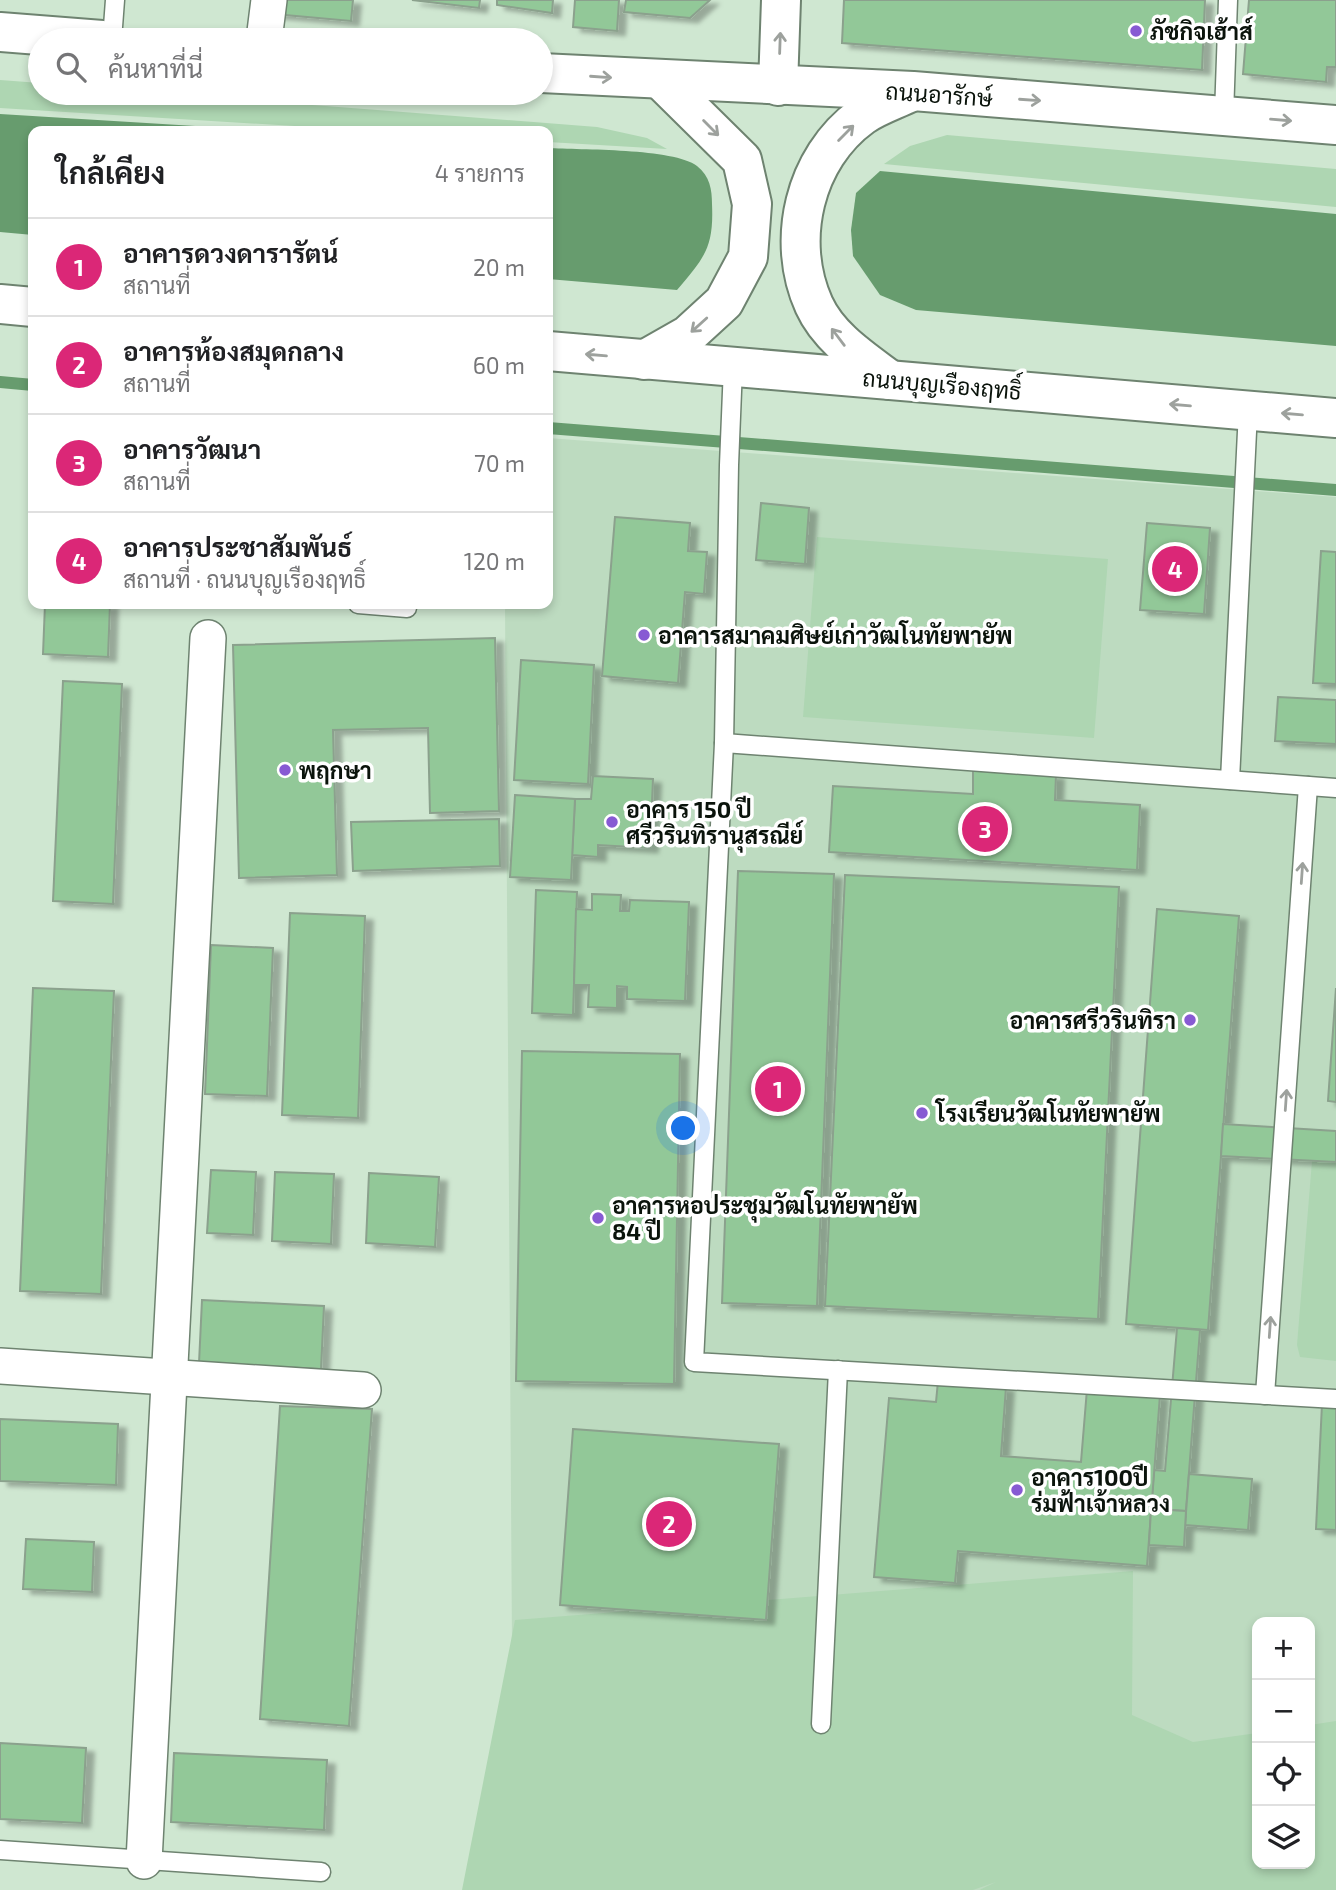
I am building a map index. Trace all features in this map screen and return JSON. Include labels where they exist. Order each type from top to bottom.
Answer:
[{"type":"main road","points":[[778,86],[781,0]]},
{"type":"main road","points":[[0,32],[28,34]]},
{"type":"main road","name":"ถนนอารักษ์","points":[[553,74],[913,91],[1336,125]]},
{"type":"main road","points":[[644,360],[688,335],[724,302],[748,257],[752,204],[742,159],[662,81]]},
{"type":"main road","points":[[890,380],[846,347],[814,306],[800,255],[803,202],[825,154],[834,144],[862,117],[913,91]]},
{"type":"main road","points":[[0,304],[28,307]]},
{"type":"main road","name":"ถนนบุญเรืองฤทธิ์","points":[[553,351],[1336,418]]},
{"type":"street","points":[[266,28],[269,0]]},
{"type":"street","points":[[144,1861],[208,638]]},
{"type":"street","points":[[0,1366],[363,1390]]},
{"type":"lane","points":[[113,28],[115,0]]},
{"type":"lane","points":[[1224,115],[1227,0]]},
{"type":"lane","points":[[733,367],[724,743],[694,1362],[1336,1399]]},
{"type":"lane","points":[[1230,780],[1243,463],[1248,411]]},
{"type":"lane","points":[[724,743],[1336,788]]},
{"type":"lane","points":[[1265,1395],[1308,786]]},
{"type":"lane","points":[[821,1724],[838,1370]]},
{"type":"lane","points":[[0,1850],[321,1872]]},
{"type":"shaded area","points":[[0,80],[28,82],[28,105],[313,105],[597,127],[647,138],[667,149],[553,142],[553,126],[294,126],[0,108]]},
{"type":"shaded area","points":[[0,114],[195,126],[28,126],[28,235],[0,232]]},
{"type":"shaded area","points":[[947,135],[1336,169],[1336,207],[884,164],[910,146]]},
{"type":"shaded area","points":[[553,148],[669,156],[685,160],[701,170],[711,188],[712,219],[709,242],[694,269],[677,290],[553,279]]},
{"type":"shaded area","points":[[880,171],[1336,214],[1336,346],[916,310],[880,295],[853,256],[851,230],[856,193]]},
{"type":"shaded area","name":"โรงเรียนวัฒโนทัยพายัพ","points":[[553,438],[1336,497],[1336,1753],[1315,1761],[1315,1617],[1252,1617],[1252,1785],[979,1890],[479,1890],[512,1646],[505,609],[553,609]]},
{"type":"shaded area","points":[[817,537],[1108,559],[1094,738],[803,717]]},
{"type":"shaded area","points":[[1312,1161],[1336,1162],[1336,1361],[1300,1357],[1297,1345]]},
{"type":"shaded area","points":[[1133,1571],[1132,1715],[1193,1742],[1252,1734],[1252,1869],[1315,1869],[1315,1724],[1336,1721],[1336,1890],[979,1890],[996,1882],[973,1890],[462,1890],[515,1620]]},
{"type":"building","points":[[275,0],[353,0],[351,21],[274,14]]},
{"type":"building","points":[[412,0],[480,0],[479,8]]},
{"type":"building","points":[[497,0],[553,0],[552,13],[497,5]]},
{"type":"building","points":[[575,0],[619,0],[617,31],[573,27]]},
{"type":"building","points":[[626,0],[710,0],[690,18],[624,12]]},
{"type":"building","points":[[844,0],[1205,0],[1202,70],[842,43]]},
{"type":"building","points":[[1249,0],[1336,0],[1336,67],[1327,67],[1326,82],[1243,74]]},
{"type":"building","points":[[761,503],[809,508],[805,564],[756,560]]},
{"type":"building","name":"อาคารสมาคมศิษย์เก่าวัฒโนทัยพายัพ","points":[[615,517],[690,523],[688,551],[707,552],[704,594],[685,592],[678,683],[602,676]]},
{"type":"building","points":[[1147,523],[1210,528],[1204,614],[1140,610]]},
{"type":"building","points":[[1321,551],[1336,552],[1336,684],[1313,683]]},
{"type":"building","points":[[45,609],[110,609],[108,657],[43,654]]},
{"type":"building","name":"พฤกษา","points":[[495,638],[499,811],[430,813],[428,728],[333,730],[337,875],[239,878],[233,645]]},
{"type":"building","points":[[521,660],[594,665],[588,784],[514,780]]},
{"type":"building","points":[[63,681],[122,684],[113,904],[53,901]]},
{"type":"building","points":[[1278,697],[1336,700],[1336,744],[1275,741]]},
{"type":"building","points":[[973,770],[1056,775],[1055,800],[1140,805],[1137,870],[829,852],[833,786],[973,794]]},
{"type":"building","name":"อาคาร 150 ปี ศรีวรินทิรานุสรณีย์","points":[[593,776],[653,779],[650,848],[598,845],[598,857],[572,855],[575,799],[591,799]]},
{"type":"building","points":[[515,795],[575,799],[571,880],[510,877]]},
{"type":"building","points":[[499,819],[500,866],[353,871],[351,822]]},
{"type":"building","points":[[738,871],[834,874],[817,1306],[722,1303]]},
{"type":"building","points":[[845,875],[1119,887],[1098,1319],[825,1306]]},
{"type":"building","points":[[536,890],[577,892],[573,1015],[532,1013]]},
{"type":"building","points":[[592,894],[621,895],[620,911],[629,911],[630,900],[689,902],[685,1001],[627,999],[627,987],[617,986],[617,1008],[588,1007],[589,985],[574,985],[576,909],[592,910]]},
{"type":"building","name":"อาคารศรีวรินทิรา","points":[[1157,909],[1239,916],[1208,1330],[1126,1324]]},
{"type":"building","points":[[290,913],[365,916],[358,1118],[282,1115]]},
{"type":"building","points":[[211,945],[273,948],[267,1096],[205,1094]]},
{"type":"building","points":[[33,988],[114,991],[101,1294],[20,1291]]},
{"type":"building","points":[[1336,988],[1336,1102],[1328,1101]]},
{"type":"building","name":"อาคารหอประชุมวัฒโนทัยพายัพ 84 ปี","points":[[522,1051],[680,1054],[674,1384],[516,1381]]},
{"type":"building","points":[[1223,1124],[1336,1131],[1336,1162],[1221,1156]]},
{"type":"building","points":[[211,1170],[256,1172],[253,1235],[207,1233]]},
{"type":"building","points":[[275,1172],[334,1174],[331,1244],[272,1241]]},
{"type":"building","points":[[369,1173],[439,1177],[435,1247],[366,1243]]},
{"type":"building","points":[[202,1300],[324,1306],[321,1369],[199,1363]]},
{"type":"building","points":[[1177,1328],[1200,1330],[1186,1511],[1151,1509],[1154,1470],[1165,1471]]},
{"type":"building","name":"อาคาร100ปี ร่มฟ้าเจ้าหลวง","points":[[938,1381],[1006,1387],[1001,1456],[1081,1462],[1087,1389],[1160,1395],[1147,1566],[958,1551],[955,1583],[874,1577],[889,1398],[936,1402]]},
{"type":"building","points":[[1322,1404],[1336,1404],[1336,1530],[1316,1529]]},
{"type":"building","points":[[280,1406],[372,1409],[349,1726],[260,1719]]},
{"type":"building","points":[[0,1419],[118,1424],[116,1485],[0,1481]]},
{"type":"building","points":[[573,1429],[779,1444],[766,1620],[560,1605]]},
{"type":"building","points":[[1189,1474],[1252,1479],[1248,1530],[1185,1525]]},
{"type":"building","points":[[1151,1509],[1186,1511],[1184,1547],[1149,1545]]},
{"type":"building","points":[[26,1539],[94,1542],[92,1592],[23,1589]]},
{"type":"building","points":[[0,1743],[86,1748],[82,1823],[0,1819]]},
{"type":"building","points":[[174,1753],[327,1760],[324,1830],[171,1822]]},
{"type":"waterway","points":[[0,382],[28,385]]},
{"type":"waterway","points":[[553,428],[1336,490]]},
{"type":"place","name":"ภัชกิจเฮ้าส์","points":[[1136,31]]},
{"type":"place","name":"อาคารประชาสัมพันธ์","points":[[1175,569]]},
{"type":"place","name":"อาคารสมาคมศิษย์เก่าวัฒโนทัยพายัพ","points":[[644,635]]},
{"type":"place","name":"พฤกษา","points":[[285,770]]},
{"type":"place","name":"อาคาร 150 ปี ศรีวรินทิรานุสรณีย์","points":[[612,822]]},
{"type":"place","name":"อาคารวัฒนา","points":[[985,829]]},
{"type":"place","name":"อาคารศรีวรินทิรา","points":[[1190,1020]]},
{"type":"place","name":"อาคารดวงดารารัตน์","points":[[778,1089]]},
{"type":"place","name":"โรงเรียนวัฒโนทัยพายัพ","points":[[922,1113]]},
{"type":"place","name":"อาคารหอประชุมวัฒโนทัยพายัพ 84 ปี","points":[[598,1218]]},
{"type":"place","name":"อาคาร100ปี ร่มฟ้าเจ้าหลวง","points":[[1017,1490]]},
{"type":"place","name":"อาคารห้องสมุดกลาง","points":[[669,1524]]}]
